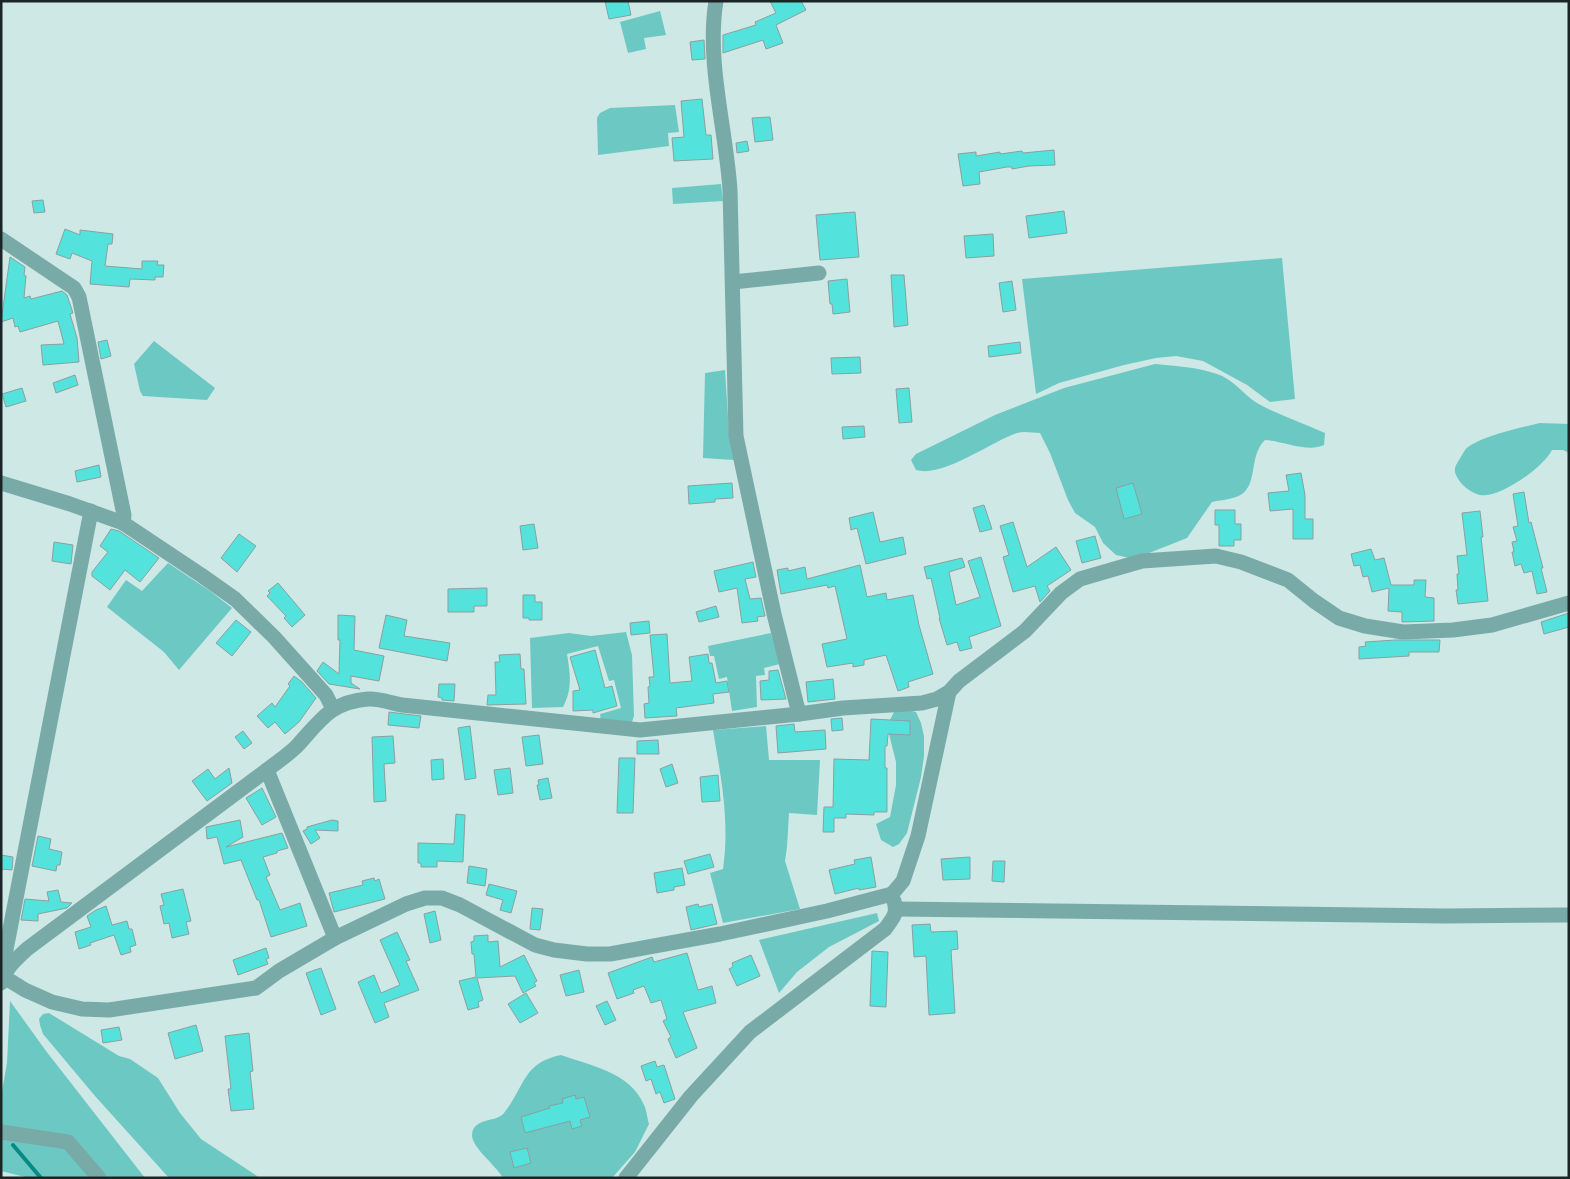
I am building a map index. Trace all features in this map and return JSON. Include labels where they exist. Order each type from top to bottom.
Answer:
[{"type":"street","points":[[716,1],[712,22],[713,50],[728,159],[736,436],[774,614],[799,714]]},
{"type":"street","points":[[1,239],[74,288],[78,297],[124,515],[123,523]]},
{"type":"street","points":[[733,282],[819,273]]},
{"type":"street","points":[[1,483],[123,523],[235,599],[294,659],[326,695],[333,709]]},
{"type":"street","points":[[2,978],[91,511]]},
{"type":"street","points":[[2,978],[14,961],[27,949],[267,770],[296,747],[322,718],[333,709],[348,703],[370,699],[402,705],[640,730],[843,708],[922,703],[937,699],[949,692],[959,681],[1025,631],[1061,593],[1080,579],[1142,561],[1216,556],[1241,562],[1288,580],[1339,618],[1365,626],[1403,632],[1453,630],[1492,625],[1569,603]]},
{"type":"street","points":[[626,1178],[692,1096],[750,1032],[885,929],[894,917],[894,902],[918,836],[949,692]]},
{"type":"street","points":[[267,770],[335,938]]},
{"type":"street","points":[[2,978],[52,1002],[82,1009],[109,1010],[256,988],[279,971],[335,938],[406,904],[425,898],[442,898],[460,905],[536,945],[554,950],[610,954],[720,934],[827,911],[894,902],[1445,916],[1569,915]]},
{"type":"street","points":[[1,1132],[68,1142],[99,1178]]},
{"type":"shaded area","points":[[660,11],[666,35],[644,38],[646,49],[628,53],[620,22]]},
{"type":"shaded area","points":[[675,105],[679,132],[668,133],[669,146],[598,155],[597,118],[600,113],[610,108]]},
{"type":"shaded area","points":[[721,184],[723,201],[673,204],[672,188]]},
{"type":"shaded area","points":[[1282,258],[1295,399],[1270,402],[1247,385],[1203,361],[1176,356],[1124,365],[1059,383],[1036,394],[1022,279]]},
{"type":"shaded area","points":[[154,341],[215,388],[207,400],[143,396],[140,391],[134,364]]},
{"type":"shaded area","points":[[1155,364],[1194,368],[1223,376],[1257,403],[1325,433],[1324,445],[1310,448],[1265,440],[1256,455],[1251,480],[1243,493],[1233,498],[1212,502],[1187,538],[1134,559],[1116,555],[1103,543],[1095,527],[1075,513],[1040,433],[1017,433],[939,469],[916,470],[911,460],[916,454],[995,415],[1064,388]]},
{"type":"shaded area","points":[[725,370],[729,432],[734,460],[703,458],[705,373]]},
{"type":"shaded area","points":[[1540,423],[1569,424],[1569,453],[1563,450],[1552,450],[1531,473],[1509,487],[1488,495],[1480,495],[1473,492],[1459,480],[1455,472],[1456,466],[1465,450],[1471,445],[1500,433]]},
{"type":"shaded area","points":[[168,563],[232,608],[179,670],[164,652],[107,607],[126,580],[142,591]]},
{"type":"shaded area","points":[[626,632],[632,655],[634,716],[632,722],[601,722],[600,714],[621,708],[614,680],[609,681],[598,646],[567,654],[570,674],[568,694],[563,707],[532,708],[530,638],[569,633],[591,636]]},
{"type":"shaded area","points":[[771,633],[780,664],[764,668],[765,675],[756,676],[757,707],[732,711],[727,677],[719,679],[714,656],[710,656],[708,646]]},
{"type":"shaded area","points":[[904,709],[916,712],[921,723],[924,736],[924,756],[921,777],[907,833],[899,844],[893,847],[881,840],[876,824],[890,817],[896,785],[896,762],[887,726],[894,712]]},
{"type":"shaded area","points":[[766,726],[769,760],[820,760],[817,815],[789,813],[785,861],[800,909],[723,923],[710,873],[723,869],[726,834],[724,799],[713,730]]},
{"type":"shaded area","points":[[877,913],[879,921],[829,947],[797,972],[779,993],[759,940]]},
{"type":"shaded area","points":[[10,1001],[46,1051],[145,1178],[29,1178],[1,1171],[1,1097],[7,1063]]},
{"type":"shaded area","points":[[49,1013],[119,1056],[130,1059],[158,1078],[180,1113],[201,1139],[260,1178],[169,1178],[95,1096],[43,1034],[39,1019],[43,1014]]},
{"type":"shaded area","points":[[561,1055],[597,1067],[629,1085],[638,1094],[644,1105],[649,1124],[635,1152],[612,1178],[503,1178],[476,1145],[472,1135],[473,1129],[476,1125],[504,1113],[531,1070],[548,1059]]},
{"type":"building","points":[[605,1],[628,1],[631,15],[609,19]]},
{"type":"building","points":[[770,1],[801,1],[806,10],[776,25],[783,43],[766,49],[763,40],[723,53],[723,35],[756,25],[755,22],[776,13]]},
{"type":"building","points":[[704,40],[705,59],[692,60],[690,42]]},
{"type":"building","points":[[702,99],[706,135],[711,135],[713,159],[674,161],[672,138],[684,137],[681,101]]},
{"type":"building","points":[[770,117],[773,140],[755,142],[752,118]]},
{"type":"building","points":[[747,141],[749,151],[737,153],[736,143]]},
{"type":"building","points":[[1054,150],[1055,165],[1012,169],[1012,167],[1007,167],[979,172],[980,184],[963,186],[958,154],[976,152],[976,156],[1000,152],[1000,154]]},
{"type":"building","points":[[43,200],[45,212],[34,213],[32,201]]},
{"type":"building","points":[[1064,211],[1067,233],[1029,238],[1026,216]]},
{"type":"building","points":[[855,212],[859,257],[820,260],[816,215]]},
{"type":"building","points":[[65,229],[80,235],[80,230],[113,234],[112,244],[108,244],[105,266],[142,269],[142,261],[158,261],[157,265],[164,265],[163,277],[155,277],[155,280],[130,279],[129,287],[90,284],[92,261],[72,253],[70,259],[56,254]]},
{"type":"building","points":[[993,234],[994,256],[966,258],[964,236]]},
{"type":"building","points":[[10,257],[25,267],[24,298],[30,296],[31,299],[62,291],[67,295],[73,313],[70,314],[77,338],[79,362],[43,365],[41,345],[64,344],[58,321],[20,332],[18,326],[15,327],[13,318],[1,322]]},
{"type":"building","points":[[891,275],[904,275],[908,325],[894,327]]},
{"type":"building","points":[[847,279],[850,312],[833,314],[828,281]]},
{"type":"building","points":[[1012,281],[1016,310],[1003,312],[999,283]]},
{"type":"building","points":[[107,340],[111,356],[101,359],[98,342]]},
{"type":"building","points":[[1020,342],[1021,353],[989,357],[988,346]]},
{"type":"building","points":[[860,357],[861,373],[832,374],[831,358]]},
{"type":"building","points":[[75,375],[78,385],[56,393],[53,383]]},
{"type":"building","points":[[22,388],[26,401],[6,407],[2,394]]},
{"type":"building","points":[[909,388],[912,422],[899,423],[896,389]]},
{"type":"building","points":[[864,426],[865,437],[843,439],[842,427]]},
{"type":"building","points":[[99,465],[101,477],[77,482],[75,471]]},
{"type":"building","points":[[1301,473],[1305,495],[1305,519],[1313,519],[1313,539],[1293,539],[1293,509],[1270,511],[1268,493],[1289,491],[1286,475]]},
{"type":"building","points":[[732,483],[733,498],[715,499],[715,502],[689,504],[688,486]]},
{"type":"building","points":[[1133,483],[1142,514],[1124,519],[1116,488]]},
{"type":"building","points":[[1524,492],[1529,523],[1531,522],[1547,592],[1537,594],[1532,571],[1524,573],[1521,564],[1515,566],[1512,552],[1514,552],[1512,542],[1517,541],[1513,527],[1518,526],[1513,494]]},
{"type":"building","points":[[984,505],[992,529],[980,532],[973,508]]},
{"type":"building","points":[[1215,510],[1235,510],[1235,524],[1241,524],[1241,540],[1234,540],[1234,546],[1219,546],[1219,525],[1215,525]]},
{"type":"building","points":[[1480,511],[1488,601],[1458,604],[1456,590],[1458,590],[1457,574],[1459,574],[1457,556],[1467,555],[1462,513]]},
{"type":"building","points":[[873,512],[880,542],[903,537],[906,554],[866,564],[857,528],[851,530],[849,518]]},
{"type":"building","points":[[1013,522],[1027,567],[1056,547],[1071,570],[1047,586],[1050,591],[1040,602],[1035,586],[1013,592],[1003,557],[1009,555],[1000,526]]},
{"type":"building","points":[[534,524],[538,548],[523,550],[520,526]]},
{"type":"building","points":[[111,529],[119,531],[159,558],[140,582],[125,570],[110,590],[92,576],[92,572],[108,552],[100,546]]},
{"type":"building","points":[[239,534],[256,546],[237,572],[221,558]]},
{"type":"building","points":[[1095,536],[1101,558],[1082,563],[1076,541]]},
{"type":"building","points":[[54,542],[73,545],[71,564],[52,561]]},
{"type":"building","points":[[1371,549],[1375,560],[1384,558],[1391,585],[1414,585],[1414,580],[1426,580],[1425,597],[1434,598],[1434,621],[1402,622],[1402,612],[1388,611],[1389,588],[1372,592],[1368,576],[1363,577],[1360,565],[1354,566],[1351,554]]},
{"type":"building","points":[[981,557],[1001,626],[969,637],[972,648],[960,651],[957,642],[947,645],[939,618],[931,578],[927,579],[924,567],[962,558],[965,567],[949,572],[956,605],[980,597],[968,561]]},
{"type":"building","points":[[753,562],[756,577],[745,579],[750,599],[761,598],[765,616],[757,617],[758,621],[742,623],[737,588],[719,592],[714,571]]},
{"type":"building","points":[[860,565],[867,597],[886,593],[887,600],[913,595],[919,625],[933,674],[908,682],[909,687],[898,691],[886,655],[864,660],[864,665],[853,667],[853,663],[827,667],[822,644],[847,639],[835,586],[828,588],[827,585],[781,594],[777,570],[788,568],[788,571],[805,567],[807,579]]},
{"type":"building","points":[[278,583],[305,615],[292,627],[284,618],[286,616],[267,596],[270,593],[268,591]]},
{"type":"building","points":[[487,588],[487,606],[474,606],[474,612],[448,612],[448,589]]},
{"type":"building","points":[[523,595],[535,595],[535,602],[542,602],[542,620],[523,618]]},
{"type":"building","points":[[716,606],[719,617],[699,622],[696,612]]},
{"type":"building","points":[[1569,613],[1569,627],[1544,634],[1541,622]]},
{"type":"building","points":[[338,615],[355,616],[354,650],[384,656],[379,681],[351,676],[351,683],[360,689],[329,684],[317,671],[323,662],[339,674],[340,640],[338,640]]},
{"type":"building","points":[[386,615],[407,620],[404,636],[450,643],[447,661],[379,648]]},
{"type":"building","points":[[236,620],[251,632],[232,656],[216,643]]},
{"type":"building","points":[[649,621],[650,633],[631,635],[630,623]]},
{"type":"building","points":[[667,634],[670,683],[692,681],[689,657],[708,654],[716,683],[727,681],[729,692],[713,694],[714,703],[676,708],[677,716],[645,718],[644,704],[649,703],[649,677],[654,677],[650,635]]},
{"type":"building","points":[[1440,640],[1439,652],[1409,652],[1409,656],[1359,659],[1359,647],[1366,646],[1365,642]]},
{"type":"building","points":[[595,650],[605,688],[612,686],[617,706],[593,713],[593,710],[573,711],[573,691],[580,690],[570,657]]},
{"type":"building","points":[[520,654],[521,669],[524,669],[526,704],[487,705],[488,695],[496,695],[495,662],[500,662],[499,655]]},
{"type":"building","points":[[778,670],[786,699],[761,700],[760,681],[769,680],[769,671]]},
{"type":"building","points":[[294,676],[316,698],[299,722],[285,734],[275,722],[268,728],[257,716],[272,703],[275,707],[290,686],[288,684]]},
{"type":"building","points":[[833,679],[835,699],[808,702],[806,682]]},
{"type":"building","points":[[439,684],[455,684],[454,701],[442,700],[442,698],[438,697]]},
{"type":"building","points":[[389,712],[421,716],[419,728],[388,725]]},
{"type":"building","points":[[842,718],[843,730],[832,731],[831,719]]},
{"type":"building","points":[[871,719],[910,721],[910,735],[888,734],[887,746],[885,746],[887,812],[874,812],[874,815],[846,814],[846,818],[834,818],[834,832],[823,832],[824,807],[833,807],[834,759],[869,760]]},
{"type":"building","points":[[794,724],[795,732],[825,730],[826,749],[778,753],[776,726]]},
{"type":"building","points":[[470,726],[476,778],[465,780],[458,728]]},
{"type":"building","points":[[243,731],[252,743],[244,749],[235,737]]},
{"type":"building","points":[[539,735],[543,764],[526,766],[522,737]]},
{"type":"building","points":[[393,736],[395,763],[384,764],[386,801],[374,802],[372,737]]},
{"type":"building","points":[[658,740],[659,754],[637,754],[637,741]]},
{"type":"building","points":[[619,758],[635,758],[633,813],[617,813]]},
{"type":"building","points":[[443,759],[444,779],[432,780],[431,760]]},
{"type":"building","points":[[672,764],[678,783],[666,787],[660,769]]},
{"type":"building","points":[[229,768],[232,783],[207,801],[192,781],[208,769],[215,779]]},
{"type":"building","points":[[510,768],[513,793],[498,795],[494,770]]},
{"type":"building","points":[[718,775],[720,801],[702,802],[700,777]]},
{"type":"building","points":[[548,778],[552,798],[540,800],[538,780]]},
{"type":"building","points":[[262,788],[276,817],[262,825],[246,798]]},
{"type":"building","points":[[456,814],[465,815],[463,862],[437,861],[437,867],[421,867],[421,863],[418,863],[418,843],[454,844]]},
{"type":"building","points":[[240,820],[243,837],[226,847],[282,833],[288,848],[263,857],[270,875],[266,877],[280,910],[300,903],[307,926],[271,937],[259,900],[257,900],[241,860],[224,864],[217,837],[207,839],[206,827]]},
{"type":"building","points":[[332,820],[338,821],[338,831],[315,830],[320,838],[311,844],[303,831],[307,827]]},
{"type":"building","points":[[38,836],[51,839],[49,849],[62,852],[60,865],[57,865],[56,871],[32,866]]},
{"type":"building","points":[[710,854],[714,867],[688,874],[684,861]]},
{"type":"building","points":[[1,855],[13,857],[12,870],[1,869]]},
{"type":"building","points":[[871,857],[876,887],[859,890],[859,888],[835,894],[829,870],[855,864],[854,860]]},
{"type":"building","points":[[970,857],[970,879],[943,880],[941,859]]},
{"type":"building","points":[[993,861],[1005,861],[1004,882],[992,881]]},
{"type":"building","points":[[469,866],[487,869],[485,886],[467,883]]},
{"type":"building","points":[[682,868],[685,885],[674,887],[674,890],[657,893],[654,873]]},
{"type":"building","points":[[374,878],[375,881],[379,879],[385,899],[334,912],[329,893],[363,885],[362,881]]},
{"type":"building","points":[[489,884],[517,891],[511,913],[500,910],[503,900],[486,895]]},
{"type":"building","points":[[183,889],[191,921],[186,922],[189,934],[172,938],[169,923],[164,924],[160,906],[164,905],[161,894]]},
{"type":"building","points":[[58,890],[61,902],[72,903],[67,908],[38,914],[38,921],[21,920],[25,899],[49,901],[47,892]]},
{"type":"building","points":[[698,904],[699,907],[712,904],[717,924],[691,930],[686,907]]},
{"type":"building","points":[[106,906],[112,925],[127,921],[129,929],[132,929],[136,945],[130,947],[131,952],[121,955],[114,935],[79,949],[75,932],[91,927],[87,916]]},
{"type":"building","points":[[532,908],[543,909],[540,930],[530,929]]},
{"type":"building","points":[[435,911],[441,940],[430,943],[424,914]]},
{"type":"building","points":[[930,924],[931,932],[957,931],[958,949],[951,950],[955,1013],[929,1015],[926,956],[914,957],[912,925]]},
{"type":"building","points":[[397,932],[410,960],[406,961],[419,990],[384,1003],[389,1017],[375,1023],[358,982],[374,975],[381,993],[400,985],[380,940]]},
{"type":"building","points":[[488,935],[488,942],[498,941],[500,967],[524,955],[537,981],[534,983],[536,986],[523,993],[515,976],[477,978],[483,1000],[478,1002],[479,1007],[468,1010],[459,981],[476,977],[471,942],[474,941],[474,936]]},
{"type":"building","points":[[266,948],[269,958],[266,959],[268,964],[238,975],[233,960]]},
{"type":"building","points":[[872,951],[888,952],[886,1007],[870,1006]]},
{"type":"building","points":[[687,953],[698,990],[712,986],[716,1003],[683,1012],[697,1048],[676,1058],[668,1039],[671,1037],[663,1021],[667,1019],[661,1000],[651,1003],[644,986],[633,990],[634,993],[617,999],[608,973],[652,957],[654,962]]},
{"type":"building","points":[[751,955],[760,976],[737,986],[729,969],[733,967],[732,963]]},
{"type":"building","points":[[321,968],[336,1009],[321,1015],[306,973]]},
{"type":"building","points":[[579,970],[584,992],[566,996],[560,975]]},
{"type":"building","points":[[526,993],[538,1013],[520,1023],[508,1004]]},
{"type":"building","points":[[607,1001],[616,1020],[605,1025],[596,1006]]},
{"type":"building","points":[[196,1025],[203,1051],[175,1059],[168,1033]]},
{"type":"building","points":[[119,1027],[122,1040],[103,1043],[101,1030]]},
{"type":"building","points":[[249,1033],[253,1071],[250,1072],[254,1109],[231,1111],[228,1089],[231,1089],[225,1036]]},
{"type":"building","points":[[655,1061],[657,1067],[664,1065],[675,1099],[664,1103],[660,1092],[656,1094],[651,1079],[646,1081],[641,1066]]},
{"type":"building","points":[[575,1095],[576,1099],[584,1097],[590,1117],[580,1120],[582,1126],[572,1129],[570,1121],[525,1133],[521,1117],[550,1108],[549,1106],[563,1103],[562,1099]]},
{"type":"building","points":[[527,1148],[531,1163],[514,1168],[510,1152]]},
{"type":"waterway","points":[[13,1145],[41,1178]]}]
